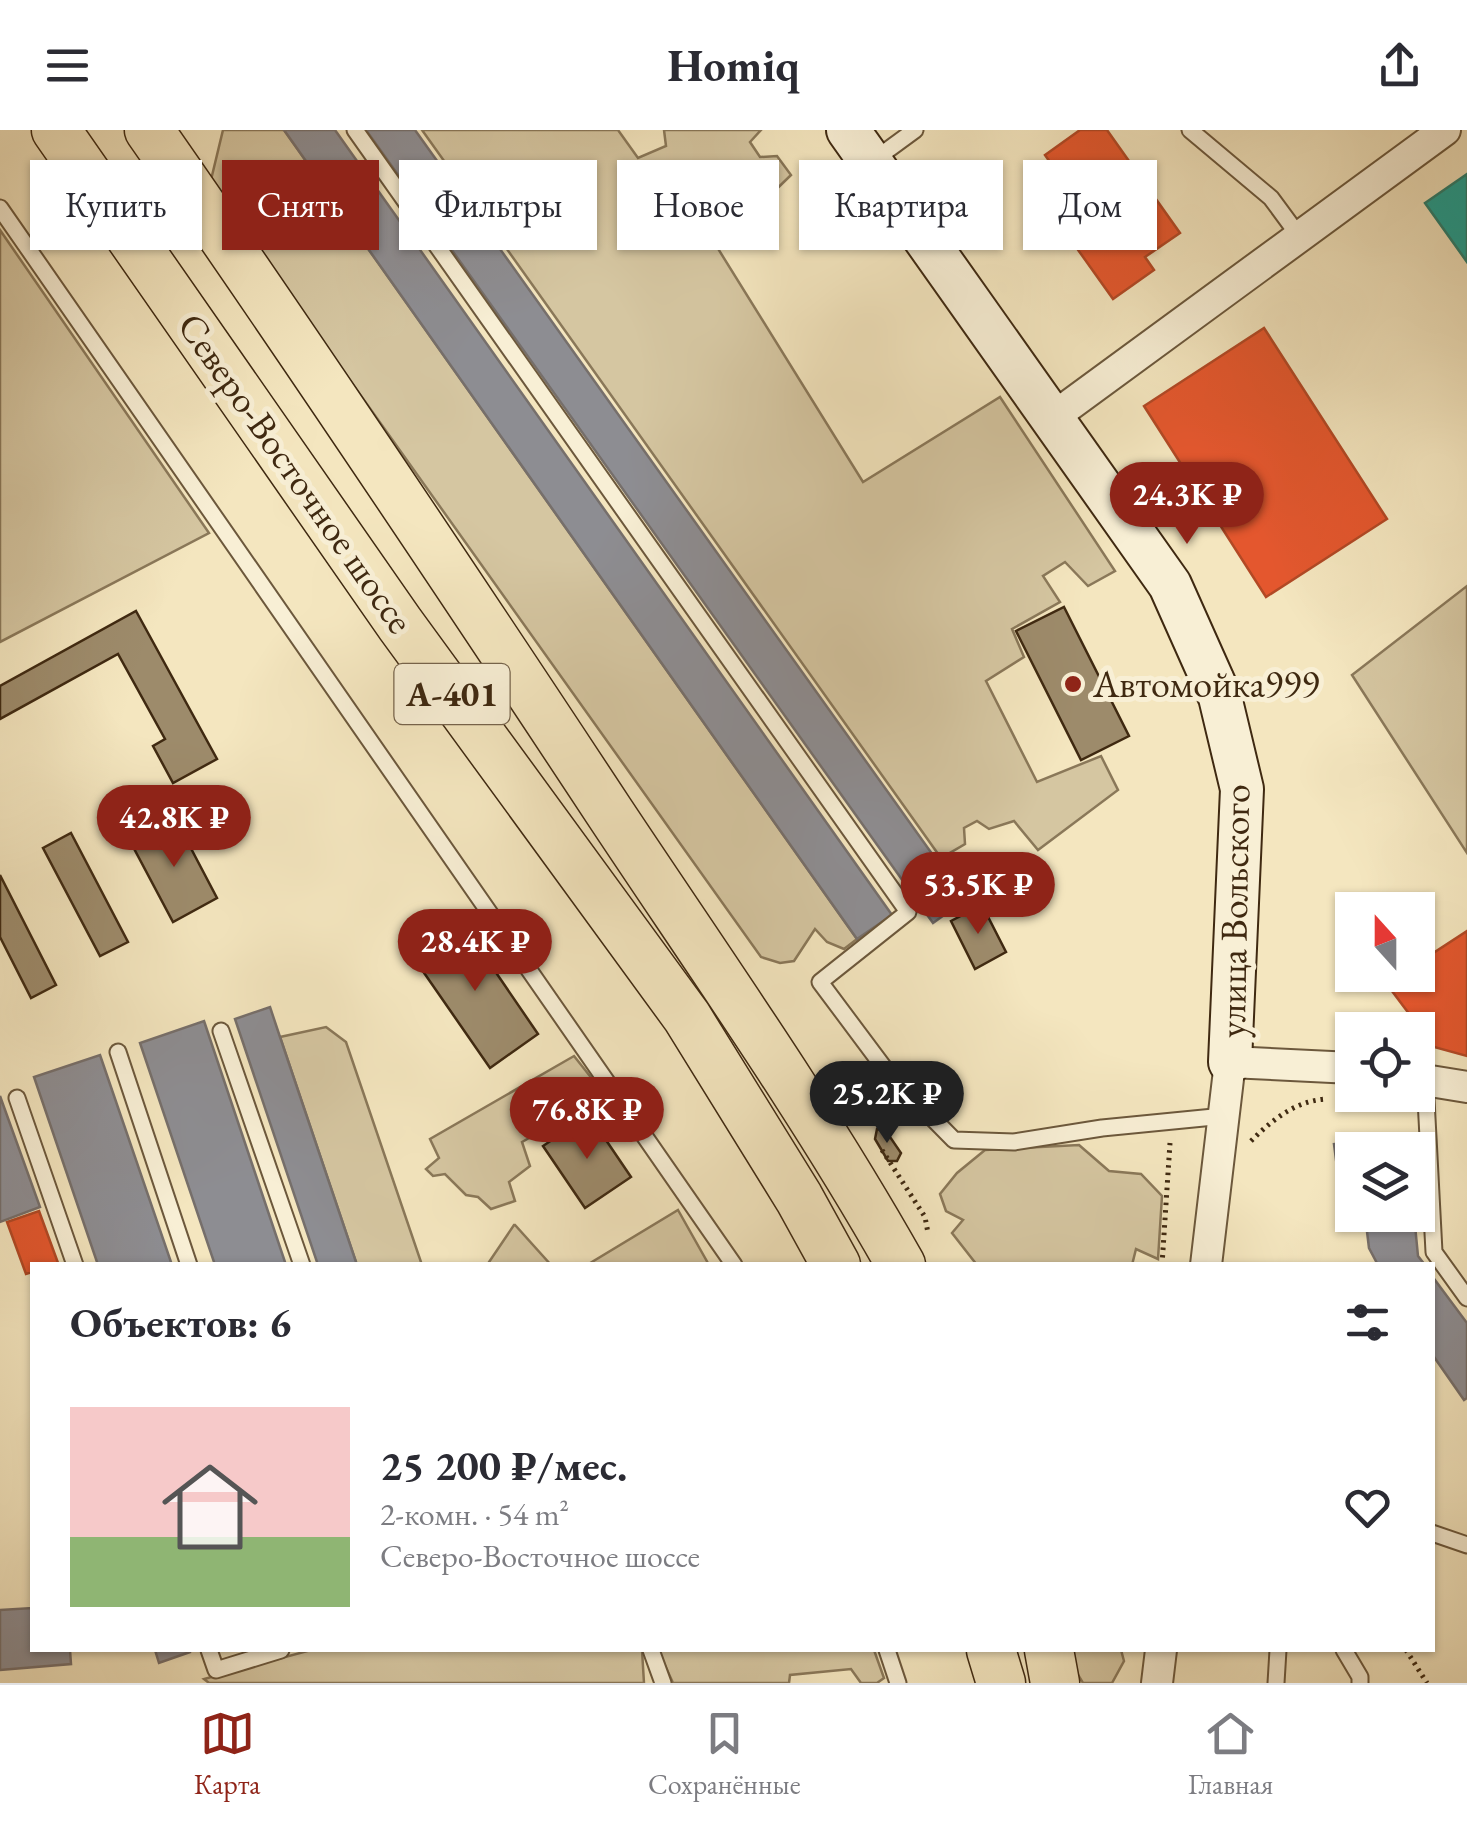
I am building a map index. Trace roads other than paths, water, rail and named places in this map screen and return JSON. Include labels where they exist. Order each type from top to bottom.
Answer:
[{"type":"main road","name":"Северо-Восточное шоссе","points":[[56,130],[389,608],[687,1018],[834,1262]]},
{"type":"main road","name":"Северо-Восточное шоссе","points":[[149,130],[734,1000],[861,1194],[898,1262]]},
{"type":"main road","name":"улица Вольского","points":[[860,146],[1170,585],[1220,698],[1242,788],[1230,1062]]},
{"type":"main road","points":[[992,1652],[1001,1683]]},
{"type":"main road","points":[[1048,1652],[1055,1683]]},
{"type":"street","points":[[1052,418],[1445,130]]},
{"type":"street","name":"улица Вольского","points":[[1206,1262],[1230,1062]]},
{"type":"street","points":[[1230,1062],[1335,1079]]},
{"type":"street","points":[[1435,1088],[1467,1088]]},
{"type":"street","points":[[1157,1683],[1161,1652]]},
{"type":"lane","points":[[355,130],[908,912],[820,982],[888,1073],[954,1140],[1014,1142],[1102,1128],[1224,1116]]},
{"type":"lane","points":[[860,146],[915,130]]},
{"type":"lane","points":[[1190,130],[1271,198],[1299,236]]},
{"type":"lane","points":[[0,208],[732,1262]]},
{"type":"lane","points":[[220,1031],[301,1262]]},
{"type":"lane","points":[[118,1052],[188,1262]]},
{"type":"lane","points":[[17,1098],[74,1262]]},
{"type":"lane","points":[[1424,1112],[1434,1252],[1467,1298]]},
{"type":"lane","points":[[1435,1534],[1467,1545]]},
{"type":"lane","points":[[210,1652],[216,1670],[274,1652]]},
{"type":"lane","points":[[652,1652],[663,1683]]},
{"type":"lane","points":[[888,1652],[898,1683]]},
{"type":"lane","points":[[1276,1683],[1278,1652]]},
{"type":"lane","points":[[1345,1652],[1360,1683]]},
{"type":"place","name":"Автомойка999","points":[[1073,684]]}]
